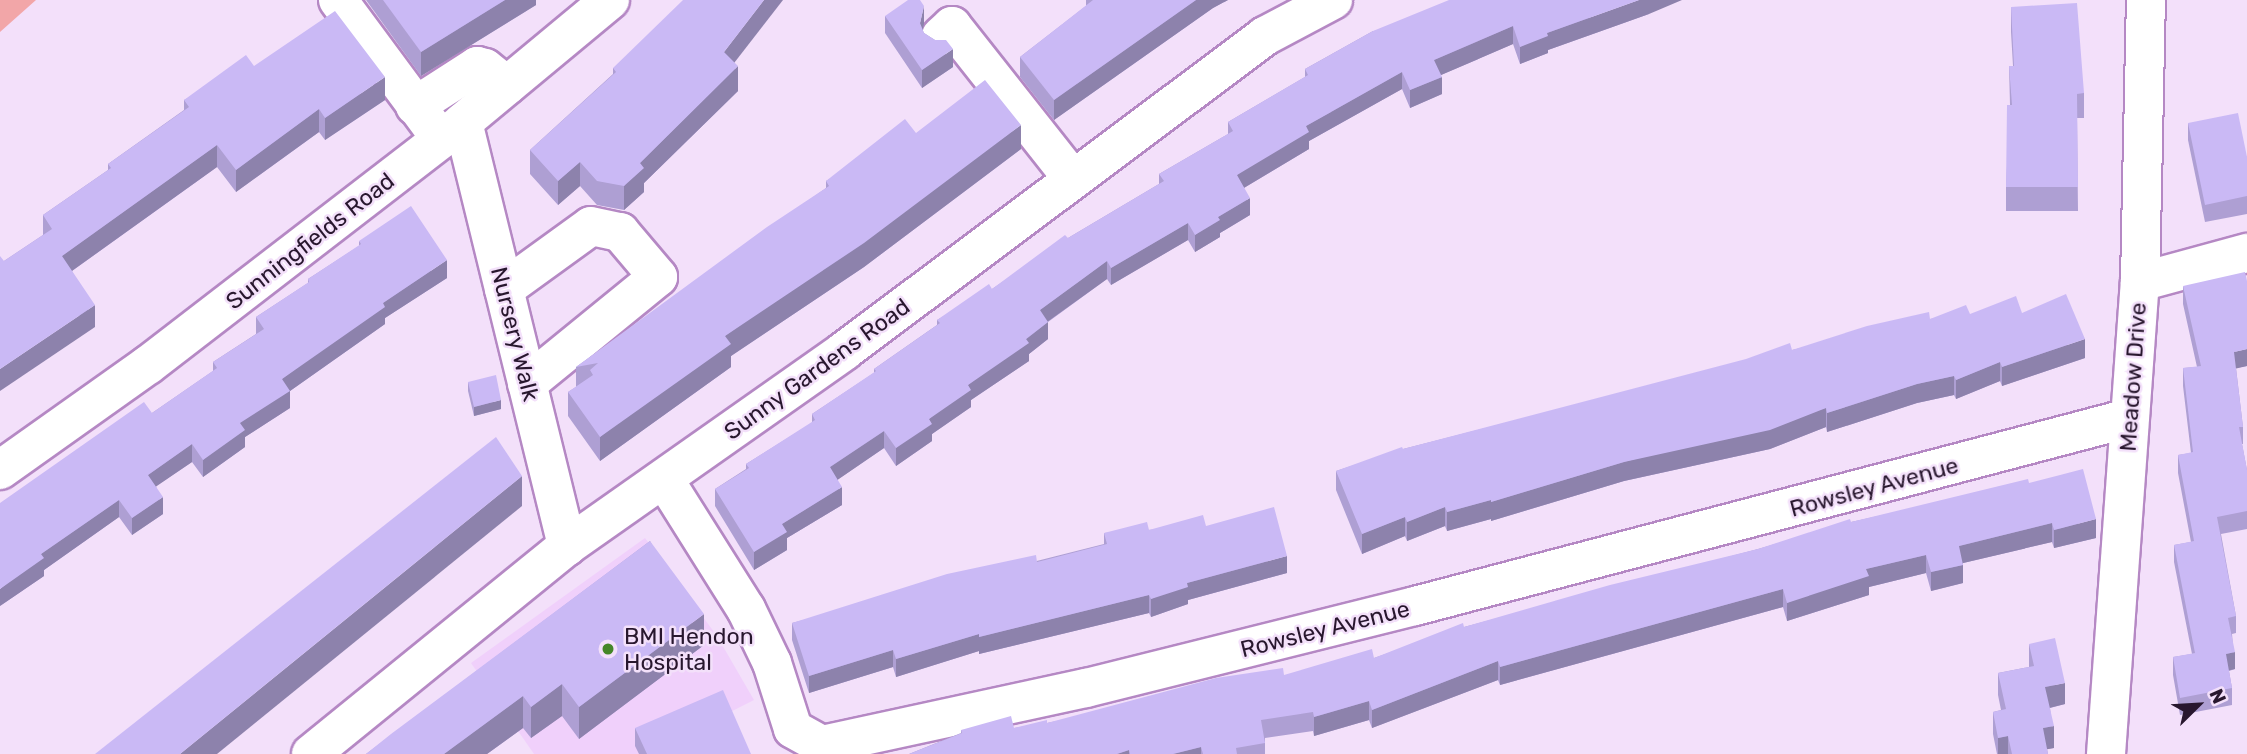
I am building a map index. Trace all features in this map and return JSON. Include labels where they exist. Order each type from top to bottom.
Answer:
[{"type":"street","points":[[338,0],[415,106],[452,131]]},
{"type":"street","name":"Sunningfields Road","points":[[0,470],[148,365],[452,131],[610,0]]},
{"type":"street","name":"Sunny Gardens Road","points":[[311,754],[567,546],[844,351],[1265,36],[1333,0]]},
{"type":"street","name":"Meadow Drive","points":[[2106,754],[2140,282],[2146,0]]},
{"type":"street","points":[[940,36],[952,26],[1073,179]]},
{"type":"street","points":[[415,106],[477,66],[485,68],[507,86]]},
{"type":"street","name":"Nursery Walk","points":[[452,131],[504,289],[567,546]]},
{"type":"street","points":[[504,289],[591,226],[620,232],[658,277],[527,384]]},
{"type":"street","points":[[2140,282],[2247,253]]},
{"type":"street","name":"Rowsley Avenue","points":[[664,479],[746,609],[772,663],[793,729],[822,745],[1086,688],[1415,607],[2129,418]]},
{"type":"shaded area","points":[[0,0],[36,0],[0,32]]},
{"type":"shaded area","name":"BMI Hendon Hospital","points":[[645,538],[717,636],[754,700],[647,754],[534,754],[471,663]]},
{"type":"building","points":[[383,0],[505,0],[421,52]]},
{"type":"building","points":[[683,0],[764,0],[724,52],[738,66],[640,163],[644,168],[624,186],[597,181],[580,162],[558,181],[530,150],[616,72],[613,68]]},
{"type":"building","points":[[908,0],[920,0],[924,6],[920,23],[924,33],[935,40],[946,40],[953,49],[922,70],[885,16]]},
{"type":"building","points":[[1093,0],[1196,0],[1054,100],[1020,57]]},
{"type":"building","points":[[1449,0],[1639,0],[1547,33],[1548,36],[1520,47],[1513,26],[1434,60],[1442,77],[1410,90],[1402,72],[1306,126],[1309,132],[1237,175],[1250,198],[1195,235],[1188,223],[1111,268],[1107,261],[1040,310],[1048,322],[1026,339],[1029,343],[968,385],[971,390],[929,419],[932,424],[896,448],[884,431],[830,467],[842,487],[782,524],[787,532],[754,552],[715,489],[749,468],[746,464],[815,420],[812,414],[876,371],[874,369],[940,323],[937,320],[989,284],[992,289],[1065,235],[1068,238],[1164,181],[1159,174],[1233,131],[1228,122],[1308,75],[1305,69],[1373,31]]},
{"type":"building","points":[[2077,3],[2084,93],[2077,94],[2078,187],[2006,187],[2007,105],[2012,105],[2009,66],[2014,66],[2011,7]]},
{"type":"building","points":[[335,11],[385,77],[325,118],[319,109],[236,170],[217,145],[62,256],[95,305],[0,369],[0,256],[4,261],[52,229],[43,215],[111,168],[108,164],[189,107],[184,100],[246,55],[254,66]]},
{"type":"building","points":[[985,80],[1021,125],[864,243],[725,336],[731,344],[600,437],[568,392],[593,375],[590,370],[598,363],[576,367],[767,227],[829,186],[826,181],[905,119],[916,133]]},
{"type":"building","points":[[2238,113],[2247,157],[2247,196],[2205,205],[2188,123]]},
{"type":"building","points":[[411,206],[447,260],[383,303],[385,307],[282,379],[290,391],[240,423],[245,430],[203,460],[192,444],[148,475],[163,497],[132,518],[119,500],[41,554],[44,558],[0,589],[0,503],[144,402],[152,413],[217,368],[213,362],[264,329],[256,317],[309,282],[308,279],[361,244],[359,241]]},
{"type":"building","points":[[2245,272],[2247,349],[2234,352],[2243,427],[2239,427],[2247,470],[2247,511],[2217,517],[2236,616],[2228,618],[2235,652],[2226,654],[2232,688],[2180,698],[2173,657],[2195,653],[2174,545],[2194,541],[2178,455],[2193,452],[2183,368],[2201,366],[2183,286]]},
{"type":"building","points":[[2066,294],[2085,339],[2002,367],[2000,362],[1956,380],[1954,376],[1917,384],[1827,413],[1826,408],[1770,430],[1624,462],[1491,502],[1447,512],[1445,507],[1407,522],[1405,517],[1362,534],[1336,471],[1402,447],[1403,449],[1746,359],[1790,343],[1792,350],[1867,326],[1929,312],[1930,319],[1966,305],[1970,314],[2016,296],[2022,313]]},
{"type":"building","points":[[496,375],[501,400],[474,407],[468,382]]},
{"type":"building","points":[[496,437],[522,476],[180,754],[95,754]]},
{"type":"building","points":[[2083,469],[2096,519],[2054,530],[2052,523],[1959,546],[1963,565],[1931,572],[1926,555],[1866,569],[1869,576],[1787,603],[1783,589],[1500,667],[1498,661],[1372,710],[1369,701],[1314,717],[1313,712],[1261,720],[1265,743],[1236,748],[1237,754],[1203,754],[1201,747],[1173,754],[1130,754],[1129,750],[1117,754],[909,754],[962,733],[961,730],[1011,716],[1014,728],[1047,720],[1047,723],[1216,678],[1283,668],[1284,675],[1372,649],[1374,658],[1463,623],[1464,627],[1610,585],[1758,549],[1850,519],[1851,522],[2028,479],[2029,483]]},
{"type":"building","points":[[1274,507],[1287,556],[1187,583],[1188,587],[1151,599],[1149,595],[979,637],[979,634],[896,659],[893,650],[809,676],[792,623],[947,574],[1036,555],[1037,562],[1107,544],[1104,533],[1147,522],[1149,530],[1203,515],[1206,526]]},
{"type":"building","points":[[650,541],[704,614],[579,707],[562,684],[531,707],[523,696],[444,754],[366,754],[391,734]]},
{"type":"building","points":[[2055,638],[2065,683],[2045,687],[2054,726],[2043,728],[2048,754],[2012,754],[2008,736],[1998,738],[1993,712],[2006,709],[1998,673],[2034,666],[2029,644]]},
{"type":"building","points":[[723,690],[751,754],[647,754],[635,728]]},
{"type":"place","name":"BMI Hendon Hospital","points":[[608,649]]}]
